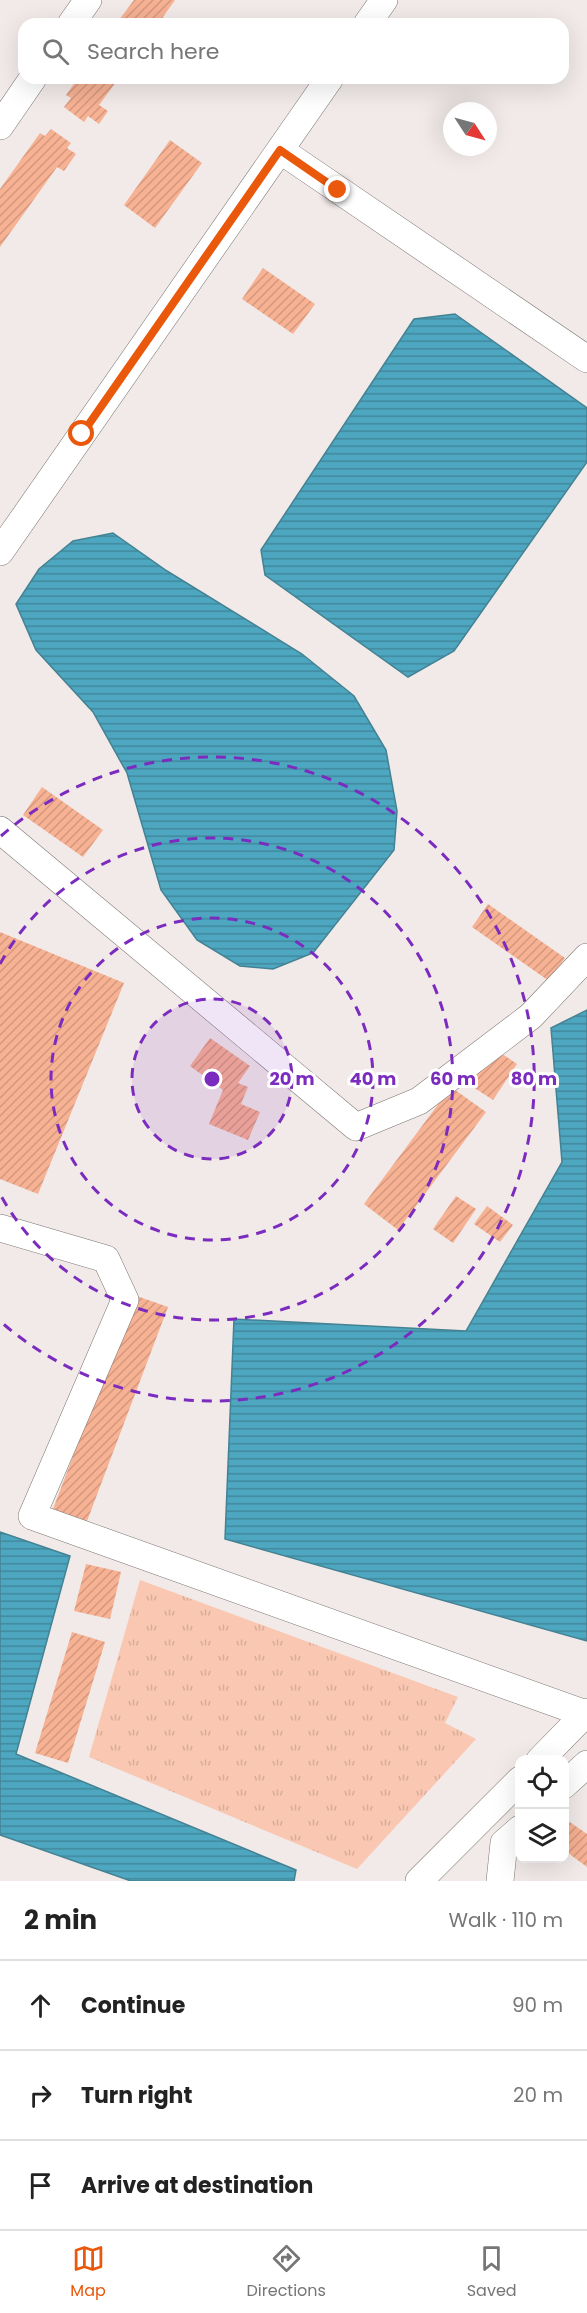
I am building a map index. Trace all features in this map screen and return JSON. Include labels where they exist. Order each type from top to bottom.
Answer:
[{"type":"street","points":[[75,18],[88,0]]},
{"type":"street","points":[[371,18],[384,0]]},
{"type":"street","points":[[0,126],[29,84]]},
{"type":"street","points":[[0,552],[326,84]]},
{"type":"street","points":[[280,150],[587,359]]},
{"type":"street","points":[[0,830],[299,1077],[356,1127],[419,1101],[531,1016],[587,957]]},
{"type":"street","points":[[0,1228],[106,1259],[125,1300],[32,1516],[586,1713],[545,1755]]},
{"type":"street","points":[[569,1780],[587,1764]]},
{"type":"street","points":[[418,1881],[515,1784]]},
{"type":"street","points":[[500,1881],[504,1843],[515,1833]]},
{"type":"green space","points":[[140,1580],[458,1697],[445,1723],[476,1739],[357,1869],[89,1757]]},
{"type":"water","points":[[455,314],[587,408],[587,462],[454,651],[408,677],[265,575],[261,550],[414,319]]},
{"type":"water","points":[[113,533],[167,571],[302,654],[354,696],[386,750],[397,811],[394,850],[313,953],[273,969],[240,966],[197,940],[161,890],[127,773],[93,712],[36,650],[16,604],[39,569],[73,541]]},
{"type":"water","points":[[587,1010],[587,1641],[225,1539],[234,1319],[466,1331],[562,1162],[551,1028]]},
{"type":"water","points":[[0,1532],[70,1556],[16,1754],[296,1870],[294,1881],[131,1881],[0,1835]]},
{"type":"building","points":[[134,0],[175,0],[162,18],[120,18]]},
{"type":"building","points":[[74,84],[115,84],[99,105],[108,111],[99,124],[88,116],[84,122],[64,107],[71,98],[66,95]]},
{"type":"building","points":[[51,129],[71,143],[67,148],[76,154],[64,171],[57,167],[0,247],[0,189],[40,133],[45,136]]},
{"type":"building","points":[[170,140],[202,163],[155,228],[124,205]]},
{"type":"building","points":[[263,268],[315,304],[293,334],[242,299]]},
{"type":"building","points":[[42,787],[103,830],[83,857],[23,815]]},
{"type":"building","points":[[488,904],[565,958],[549,981],[472,927]]},
{"type":"building","points":[[0,932],[124,983],[38,1194],[0,1179]]},
{"type":"building","points":[[210,1038],[250,1066],[238,1083],[248,1087],[241,1104],[260,1112],[248,1140],[209,1124],[223,1090],[190,1066]]},
{"type":"building","points":[[495,1049],[517,1064],[493,1100],[470,1085]]},
{"type":"building","points":[[451,1087],[486,1112],[398,1230],[364,1204]]},
{"type":"building","points":[[456,1196],[476,1209],[453,1243],[433,1229]]},
{"type":"building","points":[[487,1206],[513,1225],[500,1242],[474,1224]]},
{"type":"building","points":[[134,1295],[168,1307],[84,1529],[50,1517]]},
{"type":"building","points":[[86,1564],[121,1572],[110,1619],[74,1611]]},
{"type":"building","points":[[72,1632],[105,1642],[68,1763],[35,1753]]},
{"type":"building","points":[[569,1821],[587,1834],[587,1867],[569,1854]]},
{"type":"route","points":[[82,434],[280,150],[338,190]]}]
